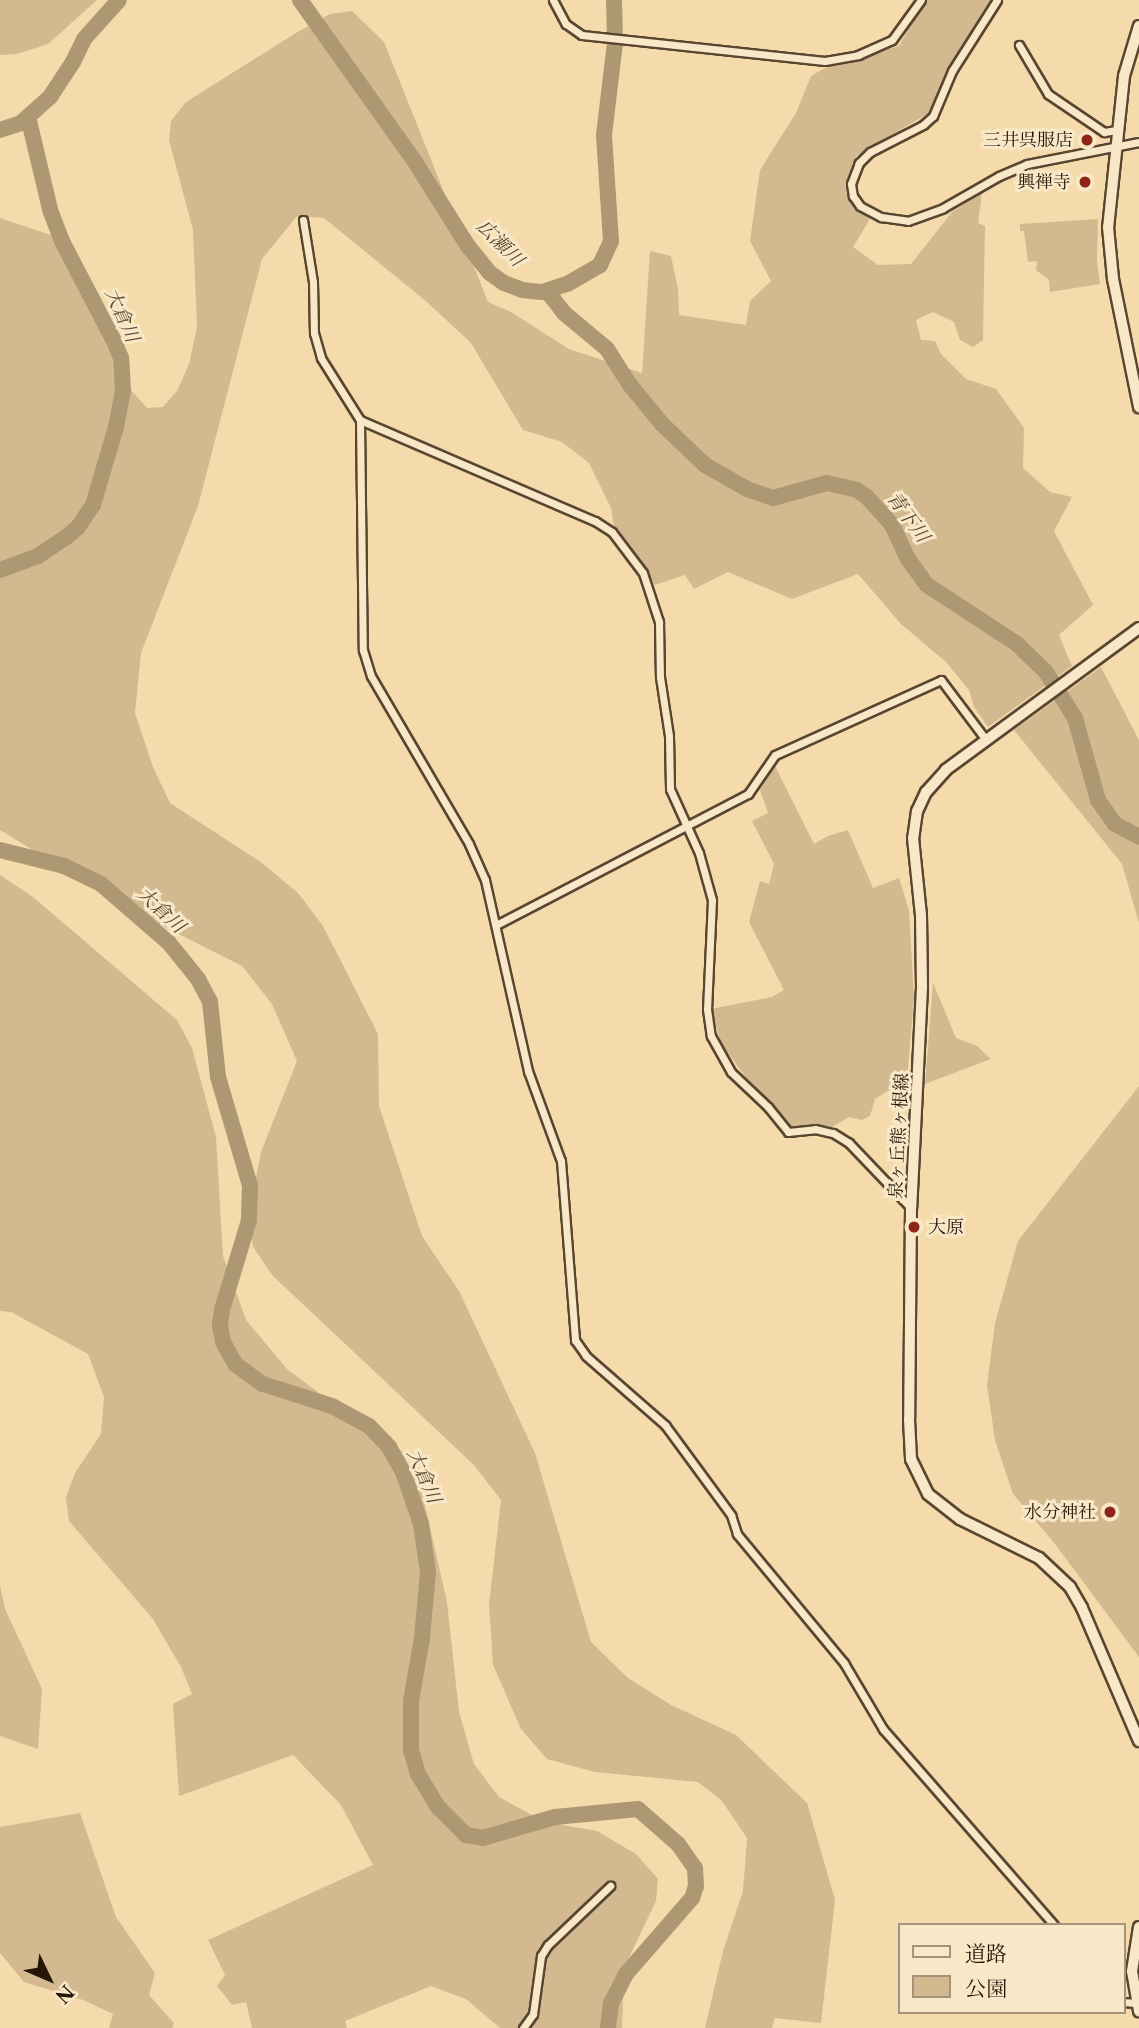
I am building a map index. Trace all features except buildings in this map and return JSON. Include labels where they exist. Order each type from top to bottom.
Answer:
[{"type":"main road","points":[[1139,26],[1125,76],[1117,130],[1109,254],[1139,407]]},
{"type":"main road","name":"泉ヶ丘熊ヶ根線","points":[[1139,628],[1099,660],[986,740],[932,784],[921,800],[915,822],[922,988],[911,1208],[909,1430],[916,1473],[928,1494],[960,1520],[1031,1553],[1070,1587],[1082,1608],[1139,1741]]},
{"type":"main road","points":[[1138,2007],[1132,1971],[1139,1927]]},
{"type":"street","points":[[553,0],[560,16],[573,31],[603,39],[789,59],[839,59],[871,51],[892,40],[922,0]]},
{"type":"street","points":[[997,0],[952,71],[933,117],[923,125],[870,152],[859,163],[851,184],[853,195],[860,206],[881,217],[908,221],[943,208],[1027,164],[1139,142]]},
{"type":"street","points":[[1019,45],[1048,94],[1104,132],[1117,130]]},
{"type":"street","points":[[303,220],[313,282],[314,333],[317,345],[326,371],[360,420],[577,512],[612,533],[643,573],[659,622],[660,677],[669,736],[667,773],[670,789],[707,875],[712,900],[707,1026],[717,1050],[731,1072],[768,1107],[788,1132],[815,1129],[833,1133],[849,1143],[911,1208]]},
{"type":"street","points":[[360,420],[360,582],[367,665],[469,844],[485,880],[528,1070],[561,1161],[574,1330],[580,1350],[664,1425],[731,1515],[737,1534],[844,1663],[883,1728],[1052,1923]]},
{"type":"street","points":[[496,925],[748,794],[775,755],[941,681],[986,740]]},
{"type":"street","points":[[523,2028],[533,2014],[541,1956],[548,1945],[610,1886]]},
{"type":"green space","points":[[0,0],[97,0],[48,44],[17,54],[0,55]]},
{"type":"green space","points":[[925,0],[991,0],[932,111],[856,156],[846,192],[853,205],[870,219],[853,247],[878,265],[911,264],[952,212],[982,193],[978,223],[985,226],[983,340],[973,347],[960,340],[954,322],[933,312],[916,320],[921,340],[935,341],[941,354],[966,379],[996,389],[1024,428],[1023,468],[1050,492],[1072,497],[1054,531],[1093,605],[1059,635],[1072,666],[988,727],[974,707],[969,690],[946,662],[901,624],[858,574],[792,599],[728,572],[694,589],[685,575],[655,585],[614,526],[611,508],[589,463],[562,442],[523,430],[471,343],[427,302],[324,218],[297,216],[262,259],[198,506],[141,653],[135,713],[153,767],[170,803],[262,863],[298,893],[323,926],[378,1034],[379,1106],[422,1236],[459,1291],[535,1453],[591,1642],[628,1678],[671,1705],[736,1735],[807,1803],[835,1900],[821,2023],[775,2018],[772,2028],[705,2028],[723,1951],[743,1891],[747,1838],[722,1801],[698,1782],[595,1772],[547,1759],[521,1729],[493,1665],[489,1605],[501,1500],[474,1465],[273,1276],[253,1247],[248,1219],[261,1152],[297,1061],[272,1004],[242,966],[129,909],[0,830],[0,218],[63,239],[75,252],[93,286],[130,389],[147,408],[163,407],[177,391],[189,364],[197,327],[193,230],[169,140],[171,121],[186,102],[296,33],[330,14],[352,11],[384,42],[488,302],[511,312],[569,349],[642,373],[650,251],[671,256],[678,289],[679,315],[746,325],[750,301],[771,281],[750,241],[760,170],[796,113],[811,76],[825,68],[899,46]]},
{"type":"green space","points":[[1098,219],[1097,262],[1100,284],[1050,292],[1049,280],[1036,270],[1037,261],[1028,262],[1024,231],[1020,231],[1020,224]]},
{"type":"green space","points":[[1101,667],[1139,740],[1139,923],[1122,864],[1014,730]]},
{"type":"green space","points":[[775,766],[814,844],[848,830],[873,888],[899,878],[909,910],[914,998],[907,1079],[875,1099],[870,1116],[862,1120],[849,1117],[830,1128],[816,1125],[791,1127],[772,1103],[754,1089],[721,1043],[711,1009],[772,997],[784,990],[749,922],[760,881],[769,884],[774,864],[752,821],[768,813],[760,790]]},
{"type":"green space","points":[[0,875],[33,897],[177,1020],[192,1048],[216,1137],[223,1256],[246,1320],[287,1369],[331,1402],[367,1423],[401,1451],[421,1488],[447,1602],[459,1712],[474,1764],[499,1797],[545,1822],[597,1831],[636,1854],[658,1879],[656,1901],[624,1968],[622,2028],[500,2028],[466,1999],[431,1986],[345,2021],[347,2028],[252,2028],[246,2002],[232,2005],[217,1986],[225,1975],[208,1940],[373,1865],[341,1805],[293,1755],[179,1796],[173,1704],[192,1694],[181,1667],[153,1619],[69,1521],[66,1497],[75,1473],[101,1434],[104,1397],[88,1354],[11,1312],[0,1311]]},
{"type":"green space","points":[[933,983],[956,1038],[977,1046],[991,1059],[925,1084]]},
{"type":"green space","points":[[1139,1086],[1139,1657],[1055,1544],[1013,1494],[995,1440],[987,1385],[995,1323],[1018,1241]]},
{"type":"green space","points":[[0,1585],[5,1609],[42,1689],[38,1749],[0,1736]]},
{"type":"green space","points":[[80,1813],[116,1917],[155,1973],[149,1995],[174,2023],[172,2028],[109,2028],[113,2014],[83,2000],[24,1982],[0,1953],[0,1827]]},
{"type":"waterway","name":"広瀬川","points":[[0,130],[21,123],[50,97],[73,62],[84,39],[119,0]]},
{"type":"waterway","name":"広瀬川","points":[[300,0],[415,162],[468,246],[490,273],[504,283],[522,290],[542,292],[569,283],[600,265],[611,241],[604,135],[615,43],[614,0]]},
{"type":"waterway","name":"大倉川","points":[[0,570],[38,556],[78,527],[93,505],[116,427],[123,391],[121,358],[115,343],[62,241],[50,209],[28,117]]},
{"type":"waterway","name":"青下川","points":[[547,291],[564,313],[607,349],[630,385],[662,424],[705,465],[747,489],[773,498],[827,483],[857,490],[867,497],[892,525],[908,559],[927,585],[1017,644],[1046,672],[1075,718],[1098,800],[1115,824],[1139,837]]},
{"type":"waterway","name":"大倉川","points":[[0,850],[64,866],[101,884],[169,943],[198,979],[210,1002],[218,1077],[250,1186],[249,1220],[222,1310],[220,1325],[223,1342],[235,1364],[263,1384],[332,1406],[369,1426],[389,1447],[403,1472],[421,1524],[428,1572],[422,1638],[411,1701],[411,1750],[418,1774],[438,1807],[466,1835],[483,1838],[555,1817],[638,1809],[678,1844],[695,1868],[696,1886],[692,1898],[626,1974],[611,2003],[608,2028]]},
{"type":"place","name":"三井呉服店","points":[[1087,140]]},
{"type":"place","name":"興禅寺","points":[[1085,182]]},
{"type":"place","name":"大原","points":[[914,1227]]},
{"type":"place","name":"水分神社","points":[[1110,1512]]}]
